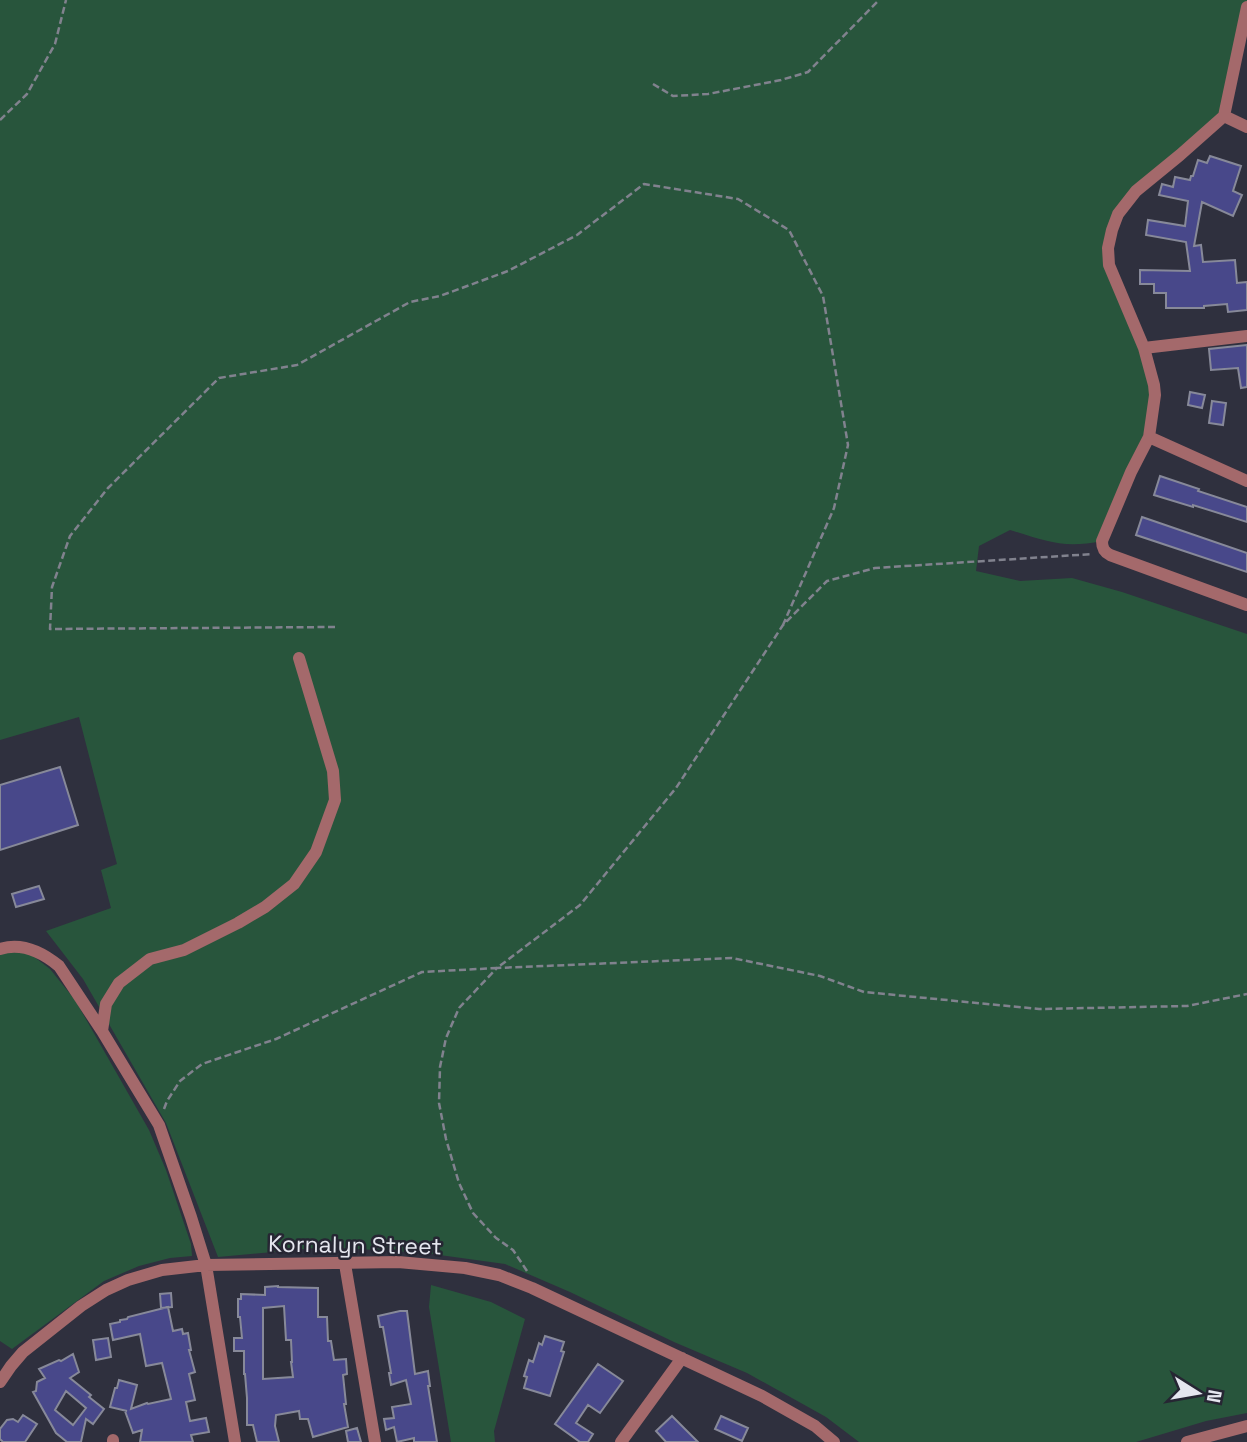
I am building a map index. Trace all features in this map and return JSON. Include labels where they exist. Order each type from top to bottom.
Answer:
[{"type":"street","points":[[1247,8],[1224,116],[1136,191],[1118,214],[1112,230],[1108,248],[1109,265],[1144,348],[1155,395],[1149,437],[1102,541],[1105,551],[1247,605]]},
{"type":"street","points":[[1224,116],[1247,127]]},
{"type":"street","points":[[1144,348],[1247,335]]},
{"type":"street","points":[[1149,437],[1247,481]]},
{"type":"street","points":[[103,1031],[106,1004],[119,983],[150,959],[184,950],[265,907],[294,884],[316,852],[335,800],[333,771],[299,658]]},
{"type":"street","points":[[0,949],[20,946],[34,950],[59,966],[103,1031],[159,1125],[206,1265],[235,1442]]},
{"type":"street","name":"Kornalyn Street","points":[[0,1382],[23,1352],[81,1306],[128,1280],[162,1270],[206,1265],[398,1262],[465,1268],[499,1275],[532,1288],[762,1396],[815,1426],[834,1442]]},
{"type":"street","points":[[345,1264],[375,1442]]},
{"type":"street","points":[[621,1442],[682,1358]]},
{"type":"street","points":[[1187,1442],[1247,1426]]},
{"type":"path","points":[[0,120],[27,94],[55,44],[66,0]]},
{"type":"path","points":[[653,83],[673,96],[708,94],[808,72],[879,0]]},
{"type":"path","points":[[335,627],[50,629],[52,587],[70,536],[108,488],[219,378],[297,365],[410,302],[440,296],[508,271],[576,235],[644,184],[738,199],[789,230],[823,296],[848,445],[834,508],[783,625],[676,788],[580,905],[497,968],[459,1009],[446,1038],[440,1066],[439,1103],[459,1183],[473,1213],[496,1238],[513,1250],[528,1273],[532,1288]]},
{"type":"path","points":[[783,625],[827,581],[875,568],[1105,551]]},
{"type":"path","points":[[159,1125],[167,1101],[180,1081],[202,1064],[276,1039],[422,972],[732,958],[820,976],[864,992],[1039,1009],[1187,1006],[1247,994]]},
{"type":"green space","points":[[0,0],[1247,0],[1224,116],[1136,191],[1108,248],[1144,348],[1154,408],[1102,541],[1065,544],[1010,530],[979,546],[976,571],[1020,581],[1072,578],[1247,634],[1247,1413],[1206,1421],[1136,1442],[859,1442],[826,1417],[747,1373],[505,1264],[425,1253],[325,1247],[218,1257],[166,1123],[83,979],[46,931],[111,908],[101,870],[117,864],[79,717],[0,740]]},
{"type":"green space","points":[[20,946],[50,969],[75,1000],[149,1130],[166,1170],[191,1244],[192,1256],[170,1258],[139,1266],[104,1281],[12,1349],[0,1341],[0,949]]},
{"type":"green space","points":[[431,1285],[491,1302],[525,1319],[494,1431],[495,1442],[451,1442],[429,1307]]},
{"type":"building","points":[[1210,156],[1241,166],[1233,191],[1242,195],[1233,216],[1202,202],[1194,246],[1201,245],[1203,262],[1235,260],[1237,283],[1247,282],[1247,310],[1228,312],[1227,304],[1204,308],[1166,308],[1166,293],[1154,293],[1154,284],[1140,284],[1140,270],[1190,271],[1186,242],[1146,235],[1148,220],[1185,226],[1188,201],[1159,195],[1162,184],[1173,187],[1175,177],[1190,180],[1198,160],[1207,163]]},
{"type":"building","points":[[1247,345],[1247,387],[1241,388],[1238,368],[1211,370],[1209,349]]},
{"type":"building","points":[[1190,392],[1205,395],[1202,408],[1188,405]]},
{"type":"building","points":[[1212,401],[1226,403],[1223,425],[1209,423]]},
{"type":"building","points":[[1160,476],[1247,507],[1247,522],[1154,495]]},
{"type":"building","points":[[1142,517],[1247,553],[1247,572],[1136,535]]},
{"type":"building","points":[[60,767],[78,825],[0,850],[0,785]]},
{"type":"building","points":[[39,886],[44,899],[16,907],[12,894]]},
{"type":"building","points":[[265,1287],[318,1288],[318,1317],[327,1317],[328,1341],[331,1341],[334,1360],[346,1359],[347,1374],[343,1375],[348,1427],[313,1437],[308,1419],[300,1419],[299,1411],[276,1415],[275,1426],[279,1442],[257,1442],[253,1425],[247,1425],[244,1351],[234,1351],[234,1338],[242,1338],[238,1317],[238,1299],[241,1299],[241,1294],[265,1295]],"holes":[[[284,1306],[286,1340],[291,1340],[293,1377],[263,1379],[263,1308]]]},
{"type":"building","points":[[171,1293],[172,1307],[161,1308],[160,1294]]},
{"type":"building","points":[[168,1307],[173,1331],[182,1329],[183,1334],[188,1333],[195,1372],[189,1374],[195,1400],[186,1402],[190,1421],[206,1418],[209,1432],[191,1435],[193,1442],[140,1442],[142,1430],[133,1433],[127,1411],[110,1407],[115,1388],[119,1380],[137,1385],[131,1409],[171,1399],[162,1363],[146,1366],[140,1334],[113,1340],[110,1324]]},
{"type":"building","points":[[407,1311],[415,1374],[428,1371],[437,1442],[414,1442],[414,1438],[397,1442],[394,1427],[386,1430],[384,1419],[394,1418],[392,1407],[411,1404],[406,1380],[391,1385],[383,1327],[380,1327],[378,1316]]},
{"type":"building","points":[[545,1336],[564,1342],[561,1351],[564,1352],[550,1396],[524,1388],[527,1377],[524,1376],[529,1360],[533,1362],[539,1343],[542,1345]]},
{"type":"building","points":[[108,1338],[111,1357],[96,1360],[93,1340]]},
{"type":"building","points":[[73,1354],[79,1372],[70,1378],[104,1409],[93,1424],[86,1419],[81,1442],[67,1442],[56,1433],[33,1392],[36,1391],[37,1382],[45,1378],[39,1369]],"holes":[[[66,1391],[86,1408],[73,1425],[55,1410]]]},
{"type":"building","points":[[598,1364],[623,1381],[600,1413],[588,1405],[576,1423],[593,1434],[588,1442],[580,1442],[555,1424]]},
{"type":"building","points":[[23,1415],[37,1424],[25,1442],[3,1442],[0,1439],[0,1429],[7,1420],[18,1422]]},
{"type":"building","points":[[672,1416],[698,1442],[666,1442],[656,1431]]},
{"type":"building","points":[[721,1416],[748,1428],[742,1441],[715,1429]]},
{"type":"building","points":[[357,1428],[361,1442],[348,1442],[346,1431]]}]
